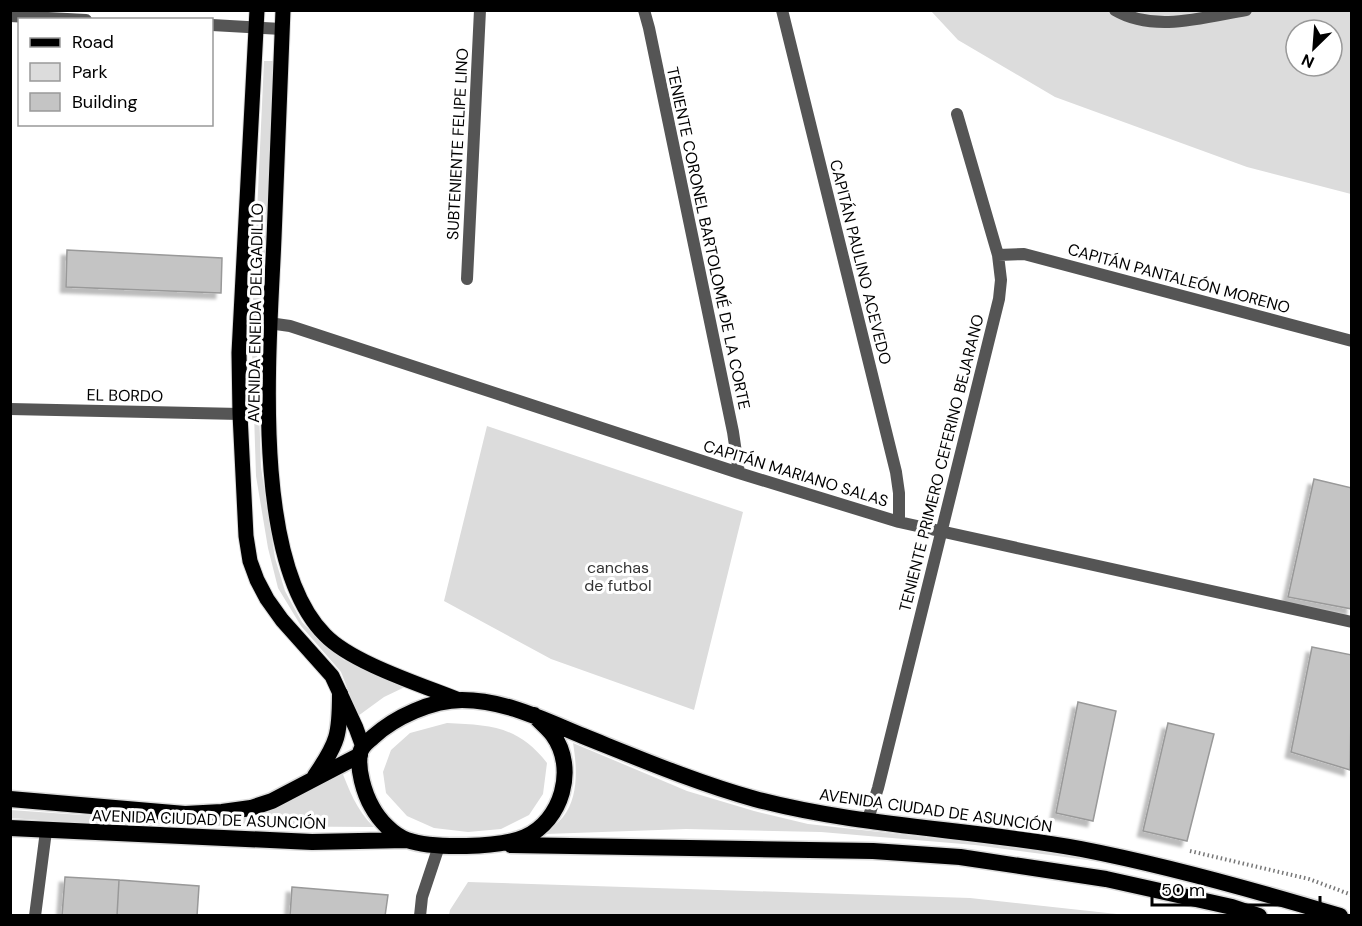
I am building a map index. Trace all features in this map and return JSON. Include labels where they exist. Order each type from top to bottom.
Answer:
[{"type":"highway","points":[[313,779],[333,747],[340,728],[340,694]]},
{"type":"highway","points":[[498,845],[527,837],[545,823],[562,793],[565,774],[563,756],[554,736],[534,715],[491,703],[459,700],[422,708],[400,717],[383,728],[361,751],[360,770],[370,805],[381,821],[405,840],[439,846],[873,851],[960,857],[1106,879],[1259,915]]},
{"type":"highway","name":"AVENIDA CIUDAD DE ASUNCIÓN","points":[[534,715],[743,795],[787,807],[1080,849],[1221,880],[1340,915]]},
{"type":"highway","name":"AVENIDA CIUDAD DE ASUNCIÓN","points":[[10,799],[185,813],[222,812],[251,808],[272,801],[361,751]]},
{"type":"highway","name":"AVENIDA CIUDAD DE ASUNCIÓN","points":[[10,828],[312,842],[405,840]]},
{"type":"main road","name":"AVENIDA ENEIDA DELGADILLO","points":[[257,10],[238,353],[246,536],[250,561],[267,599],[282,620],[332,676],[356,728],[361,751]]},
{"type":"main road","name":"AVENIDA ENEIDA DELGADILLO","points":[[283,10],[268,376],[271,456],[278,523],[287,563],[296,592],[325,636],[349,653],[459,700]]},
{"type":"street","name":"SUBTENIENTE FELIPE LINO","points":[[467,279],[480,10]]},
{"type":"street","name":"TENIENTE CORONEL BARTOLOMÉ DE LA CORTE","points":[[644,10],[733,432],[739,473]]},
{"type":"street","name":"CAPITÁN PAULINO ACEVEDO","points":[[782,10],[896,472],[899,522]]},
{"type":"street","points":[[1115,10],[1141,21],[1176,21],[1246,10]]},
{"type":"street","points":[[10,16],[48,18]]},
{"type":"street","points":[[213,25],[282,29]]},
{"type":"street","name":"TENIENTE PRIMERO CEFERINO BEJARANO","points":[[868,819],[878,788],[999,299],[1001,280],[998,255],[957,114]]},
{"type":"street","name":"CAPITÁN PANTALEÓN MORENO","points":[[998,255],[1024,254],[1352,341]]},
{"type":"street","name":"CAPITÁN MARIANO SALAS","points":[[241,319],[271,322],[301,330],[739,473],[899,522],[1352,622]]},
{"type":"street","name":"EL BORDO","points":[[10,409],[240,414]]},
{"type":"street","points":[[35,915],[46,831]]},
{"type":"street","points":[[420,915],[422,897],[439,846]]},
{"type":"green space","points":[[931,11],[1351,11],[1351,194],[1247,167],[1055,97],[958,40]]},
{"type":"green space","points":[[264,61],[276,61],[265,300],[253,300]]},
{"type":"green space","points":[[252,351],[257,351],[261,467],[275,558],[285,591],[302,622],[324,645],[344,660],[407,686],[384,697],[358,716],[341,672],[301,626],[278,588],[268,548],[256,476]]},
{"type":"green space","name":"canchas de futbol","points":[[487,426],[743,512],[694,710],[551,659],[444,601]]},
{"type":"green space","points":[[447,723],[503,730],[525,741],[547,763],[543,794],[529,815],[501,829],[468,832],[434,828],[407,816],[386,793],[383,772],[391,750],[410,733]]},
{"type":"green space","points":[[573,743],[687,791],[808,824],[1104,857],[1260,900],[1117,864],[975,845],[821,832],[686,829],[546,834],[563,817],[572,800],[576,781]]},
{"type":"green space","points":[[340,767],[358,806],[374,827],[67,822],[11,818],[10,810],[182,818],[264,811],[291,801]]},
{"type":"green space","points":[[468,882],[970,898],[1126,915],[449,915]]},
{"type":"building","points":[[67,250],[222,258],[221,293],[66,287]]},
{"type":"building","points":[[1314,479],[1352,488],[1352,609],[1288,597]]},
{"type":"building","points":[[1312,647],[1352,655],[1350,770],[1291,752]]},
{"type":"building","points":[[1078,702],[1116,711],[1093,821],[1056,813]]},
{"type":"building","points":[[1168,723],[1214,734],[1187,841],[1143,831]]},
{"type":"building","points":[[65,877],[119,880],[117,916],[62,916]]},
{"type":"building","points":[[119,880],[199,886],[197,916],[117,916]]},
{"type":"building","points":[[292,887],[388,895],[385,916],[290,916]]}]
